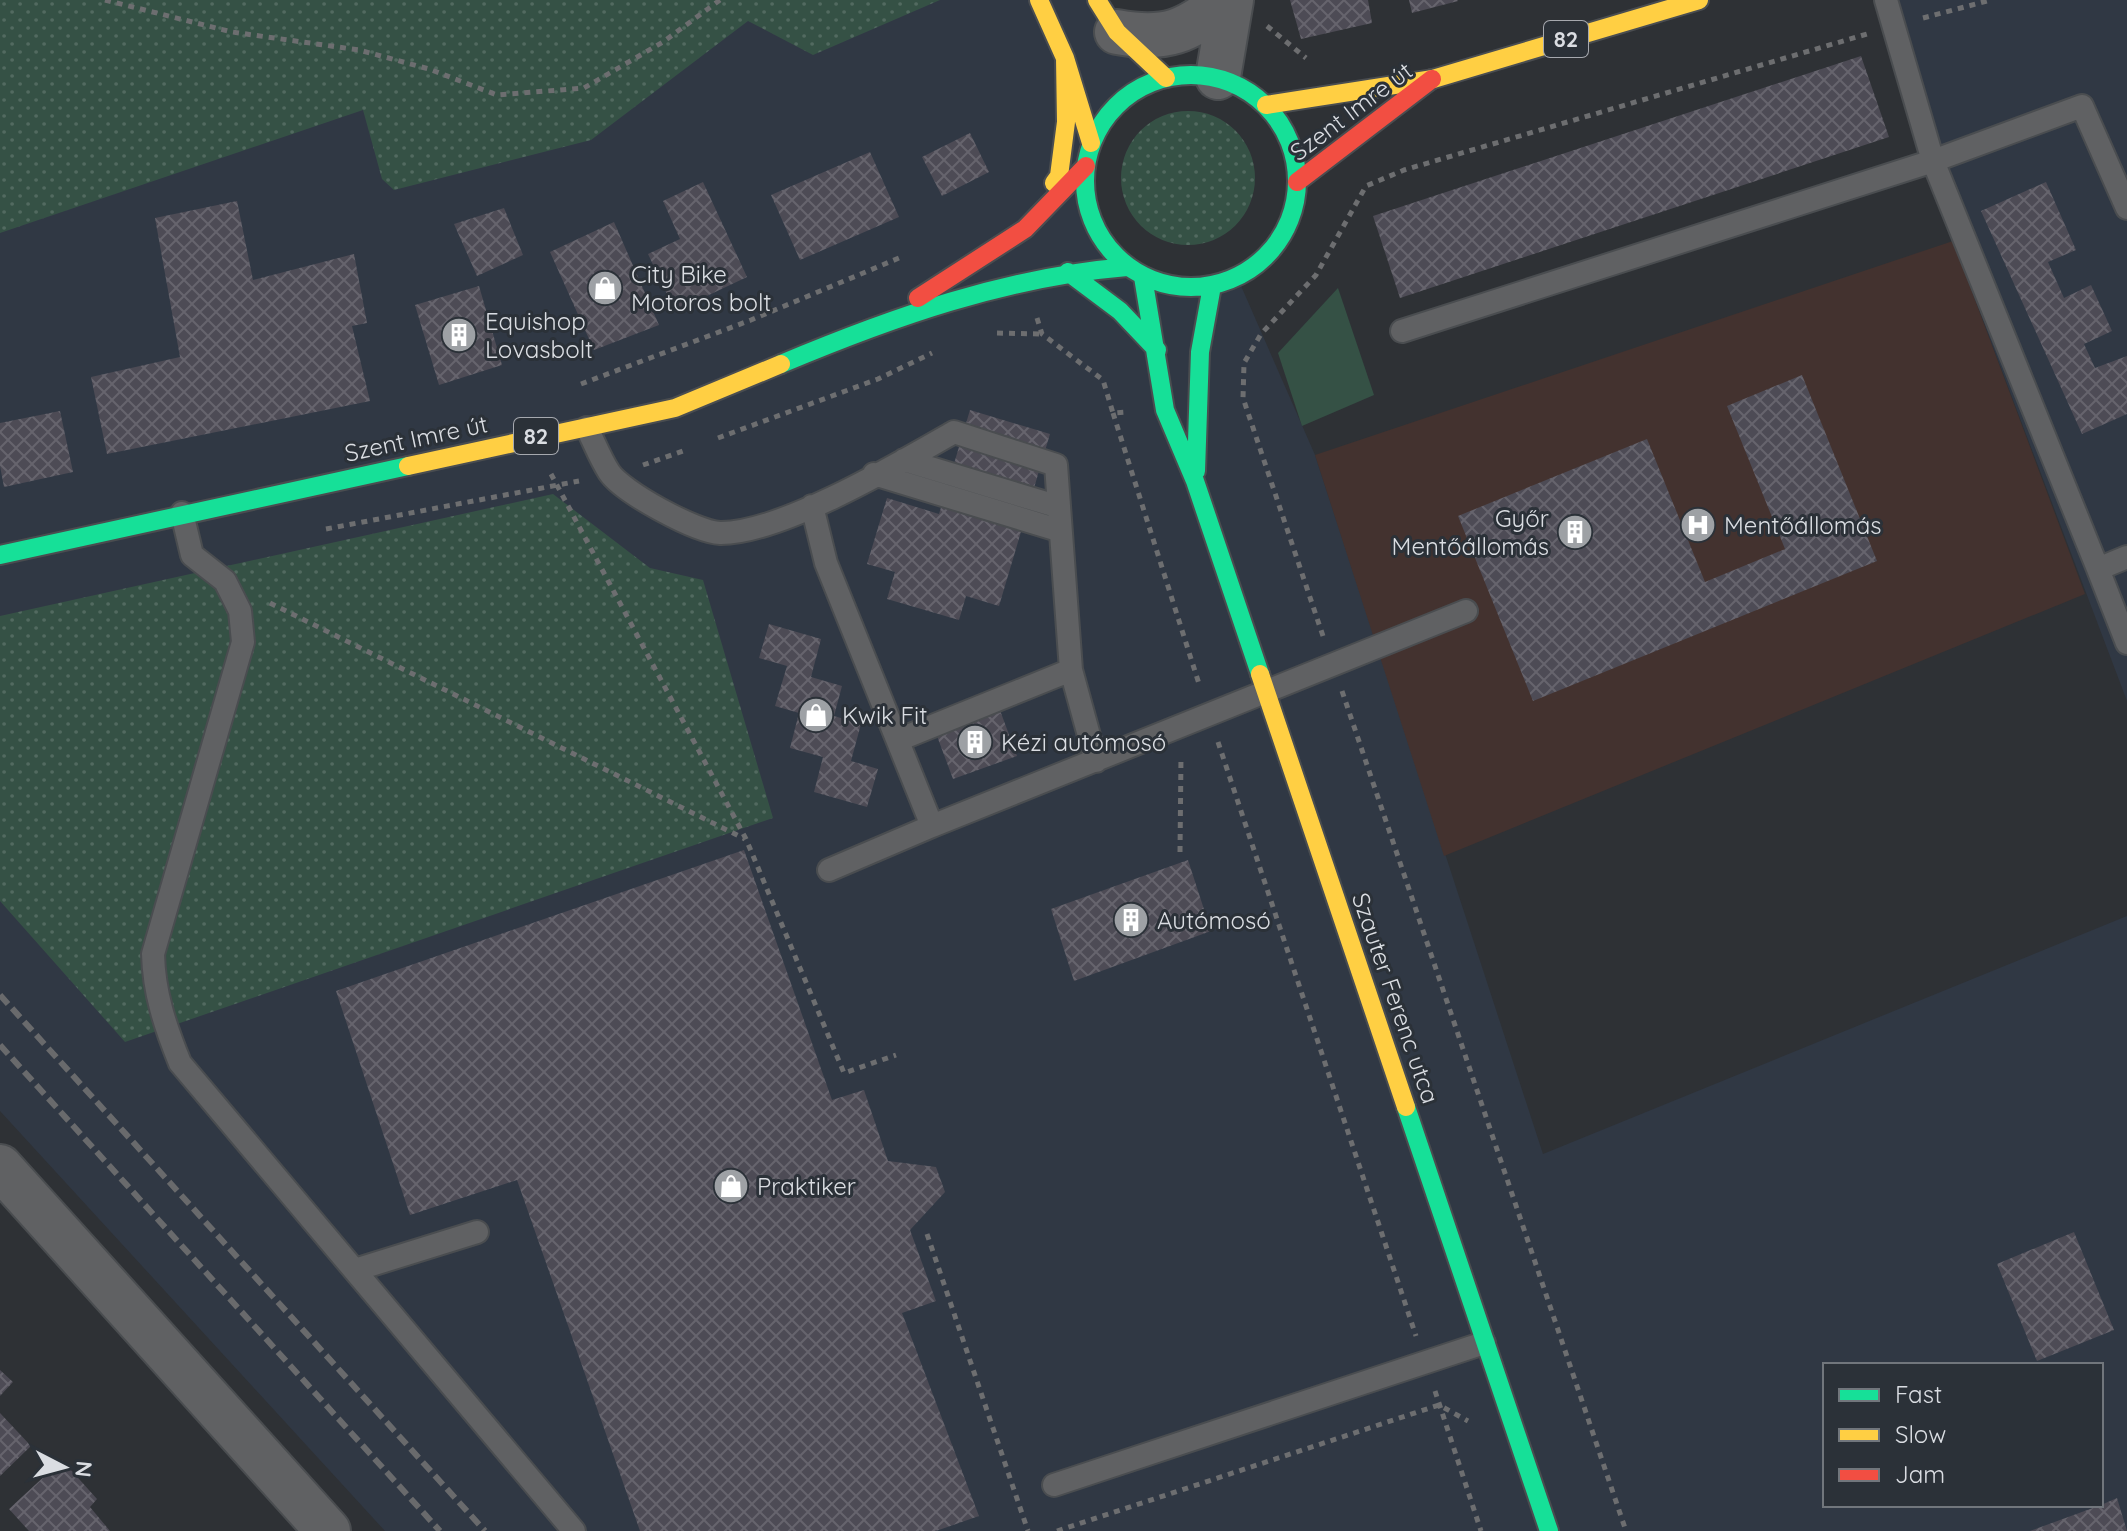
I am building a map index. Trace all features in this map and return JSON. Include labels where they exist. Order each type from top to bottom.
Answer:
[{"type":"main road","points":[[1039,0],[1065,58],[1091,143]]},
{"type":"main road","name":"Szent Imre út","points":[[1266,105],[1433,79],[1699,0]]},
{"type":"main road","points":[[1107,16],[1166,78]]},
{"type":"main road","points":[[1025,229],[1059,176],[1066,122],[1065,58]]},
{"type":"main road","name":"82","points":[[1218,77],[1242,87],[1266,105],[1286,132],[1297,182],[1295,201],[1284,233],[1263,260],[1238,279],[1212,286],[1174,287],[1135,272],[1100,237],[1090,216],[1085,194],[1086,166],[1091,143],[1110,113],[1126,98],[1166,78],[1218,77]]},
{"type":"main road","name":"Szent Imre út","points":[[1297,182],[1433,79]]},
{"type":"main road","name":"Szent Imre út","points":[[879,323],[1025,229],[1086,166]]},
{"type":"main road","points":[[1068,272],[1120,311],[1157,350]]},
{"type":"main road","name":"Szent Imre út","points":[[0,555],[675,408],[879,323],[1068,272],[1135,272]]},
{"type":"main road","name":"Szauter Ferenc utca","points":[[1135,272],[1157,350],[1165,410],[1195,481],[1549,1531]]},
{"type":"main road","name":"Szauter Ferenc utca","points":[[1195,481],[1201,402],[1200,352],[1212,286]]},
{"type":"street","points":[[1107,16],[1165,36],[1241,8]]},
{"type":"street","points":[[1218,77],[1241,8]]},
{"type":"street","points":[[0,1167],[328,1531]]},
{"type":"lane","points":[[1886,0],[1933,161],[2127,643]]},
{"type":"lane","points":[[1402,331],[1933,161],[2082,106],[2127,208]]},
{"type":"lane","points":[[587,428],[610,475],[665,513],[717,533],[763,528],[904,460],[954,432],[1056,465],[1056,506],[1071,670],[1096,761]]},
{"type":"lane","points":[[904,460],[1056,506]]},
{"type":"lane","points":[[874,474],[1058,530]]},
{"type":"lane","points":[[812,506],[826,563],[932,826]]},
{"type":"lane","points":[[182,513],[192,555],[225,581],[240,611],[243,642],[153,954],[154,989],[180,1063],[574,1531]]},
{"type":"lane","points":[[2098,569],[2127,557]]},
{"type":"lane","points":[[829,870],[1096,761],[1212,725],[1266,693],[1466,611]]},
{"type":"lane","points":[[898,740],[1071,670]]},
{"type":"lane","points":[[355,1270],[477,1232]]},
{"type":"lane","points":[[1054,1485],[1484,1343]]},
{"type":"path","points":[[105,0],[232,32],[359,50],[429,69],[497,95],[584,88],[663,42],[720,0]]},
{"type":"path","points":[[1626,1531],[1243,398],[1244,363],[1261,334],[1316,275],[1366,186],[1419,165],[1991,0]]},
{"type":"path","points":[[1241,8],[1309,61]]},
{"type":"path","points":[[573,386],[751,320],[903,256]]},
{"type":"path","points":[[1113,413],[1212,725],[1481,1531]]},
{"type":"path","points":[[537,436],[555,486],[746,839],[844,1073],[896,1055]]},
{"type":"path","points":[[225,581],[746,839]]},
{"type":"path","points":[[1180,852],[1181,747],[1212,725]]},
{"type":"path","points":[[927,1234],[1028,1531]]},
{"type":"path","points":[[1057,1531],[1439,1405],[1472,1423]]},
{"type":"shaded area","points":[[0,0],[1097,0],[1166,78],[1134,91],[1099,127],[1085,194],[1090,216],[1113,254],[1143,277],[1174,287],[1193,288],[1238,279],[1315,455],[1543,1154],[2127,916],[2127,1531],[385,1531],[0,1111]]},
{"type":"shaded area","points":[[1886,0],[2127,0],[2127,701],[1953,241]]},
{"type":"shaded area","name":"Mentőállomás","points":[[1953,241],[2085,594],[1444,856],[1315,455]]},
{"type":"green space","points":[[0,0],[940,0],[813,55],[748,21],[591,140],[394,190],[382,179],[363,110],[0,233]]},
{"type":"green space","points":[[1188,111],[1214,116],[1235,131],[1250,152],[1255,178],[1250,204],[1235,225],[1214,240],[1188,245],[1162,240],[1141,225],[1126,204],[1121,178],[1126,152],[1141,131],[1162,116]]},
{"type":"green space","points":[[1338,288],[1374,395],[1302,426],[1278,353]]},
{"type":"green space","points":[[553,494],[650,568],[703,580],[773,818],[125,1042],[0,901],[0,616]]},
{"type":"building","points":[[1290,0],[1368,0],[1372,23],[1301,39]]},
{"type":"building","points":[[1409,0],[1457,0],[1458,1],[1412,13]]},
{"type":"building","points":[[1861,56],[1889,137],[1400,298],[1373,216]]},
{"type":"building","points":[[970,133],[989,172],[942,196],[922,157]]},
{"type":"building","points":[[870,152],[899,217],[800,260],[771,195]]},
{"type":"building","points":[[703,182],[747,277],[675,311],[648,254],[680,239],[663,201]]},
{"type":"building","points":[[2046,182],[2076,250],[2048,262],[2064,298],[2091,285],[2112,331],[2084,344],[2095,368],[2127,356],[2127,414],[2082,434],[1981,211]]},
{"type":"building","points":[[237,201],[253,280],[354,254],[367,323],[352,326],[370,401],[107,454],[91,377],[180,357],[155,218]]},
{"type":"building","points":[[504,208],[523,255],[477,276],[454,224]]},
{"type":"building","name":"City Bike Motoros bolt","points":[[614,222],[659,325],[594,350],[550,252]]},
{"type":"building","name":"Equishop Lovasbolt","points":[[479,286],[502,365],[439,385],[415,305]]},
{"type":"building","name":"Győr Mentőállomás","points":[[1802,375],[1877,561],[1533,701],[1458,516],[1647,439],[1705,582],[1785,549],[1727,406]]},
{"type":"building","points":[[970,410],[1050,434],[999,606],[966,596],[959,620],[887,599],[895,572],[867,564],[887,498],[939,514]]},
{"type":"building","points":[[60,411],[73,472],[4,487],[0,466],[0,423]]},
{"type":"building","name":"Kwik Fit","points":[[769,624],[821,639],[811,677],[842,686],[834,716],[861,724],[851,761],[878,769],[867,807],[814,792],[823,757],[790,748],[799,713],[775,706],[787,666],[759,658]]},
{"type":"building","name":"Kézi autómosó","points":[[998,705],[1017,756],[953,779],[934,728]]},
{"type":"building","name":"Praktiker","points":[[744,850],[832,1100],[864,1090],[888,1161],[936,1167],[945,1192],[910,1230],[936,1301],[902,1313],[979,1516],[936,1531],[640,1531],[517,1180],[410,1215],[336,991]]},
{"type":"building","name":"Autómosó","points":[[1188,860],[1211,931],[1074,981],[1051,909]]},
{"type":"building","points":[[2074,1232],[2114,1330],[2037,1361],[1997,1264]]},
{"type":"building","points":[[0,1370],[13,1382],[0,1396]]},
{"type":"building","points":[[0,1413],[31,1446],[0,1476]]},
{"type":"building","points":[[62,1460],[97,1499],[90,1507],[110,1531],[29,1531],[9,1509]]},
{"type":"building","points":[[2117,1498],[2127,1531],[2030,1531],[2103,1507],[2103,1504]]},
{"type":"railway","points":[[0,995],[485,1531]]},
{"type":"railway","points":[[0,1045],[440,1531]]},
{"type":"traffic: fast","points":[[1191,75],[1232,83],[1266,106],[1289,140],[1297,181],[1289,222],[1266,256],[1232,279],[1191,287],[1150,279],[1116,256],[1093,222],[1085,181],[1093,140],[1116,106],[1150,83],[1191,75]]},
{"type":"traffic: fast","points":[[781,364],[865,330],[951,302],[1038,280],[1127,267]]},
{"type":"traffic: fast","points":[[1068,272],[1120,311],[1157,350]]},
{"type":"traffic: fast","points":[[1143,277],[1165,410],[1195,481],[1260,674]]},
{"type":"traffic: fast","points":[[1196,471],[1200,352],[1212,286]]},
{"type":"traffic: fast","points":[[0,555],[408,466]]},
{"type":"traffic: fast","points":[[1406,1107],[1549,1531]]},
{"type":"traffic: slow","points":[[1039,0],[1065,58],[1091,143]]},
{"type":"traffic: slow","points":[[1097,0],[1117,32],[1166,78]]},
{"type":"traffic: slow","points":[[1266,105],[1433,79],[1699,0]]},
{"type":"traffic: slow","points":[[1054,183],[1059,176],[1066,122],[1065,58]]},
{"type":"traffic: slow","points":[[408,466],[675,408],[781,364]]},
{"type":"traffic: slow","points":[[1260,674],[1406,1107]]},
{"type":"traffic: jam","points":[[1297,182],[1432,79]]},
{"type":"traffic: jam","points":[[918,298],[1025,229],[1086,166]]},
{"type":"place","name":"City Bike Motoros bolt","points":[[605,288]]},
{"type":"place","name":"Equishop Lovasbolt","points":[[459,335]]},
{"type":"place","name":"Mentőállomás","points":[[1698,525]]},
{"type":"place","name":"Győr Mentőállomás","points":[[1575,532]]},
{"type":"place","name":"Kwik Fit","points":[[816,715]]},
{"type":"place","name":"Kézi autómosó","points":[[975,742]]},
{"type":"place","name":"Autómosó","points":[[1131,920]]},
{"type":"place","name":"Praktiker","points":[[731,1186]]}]
